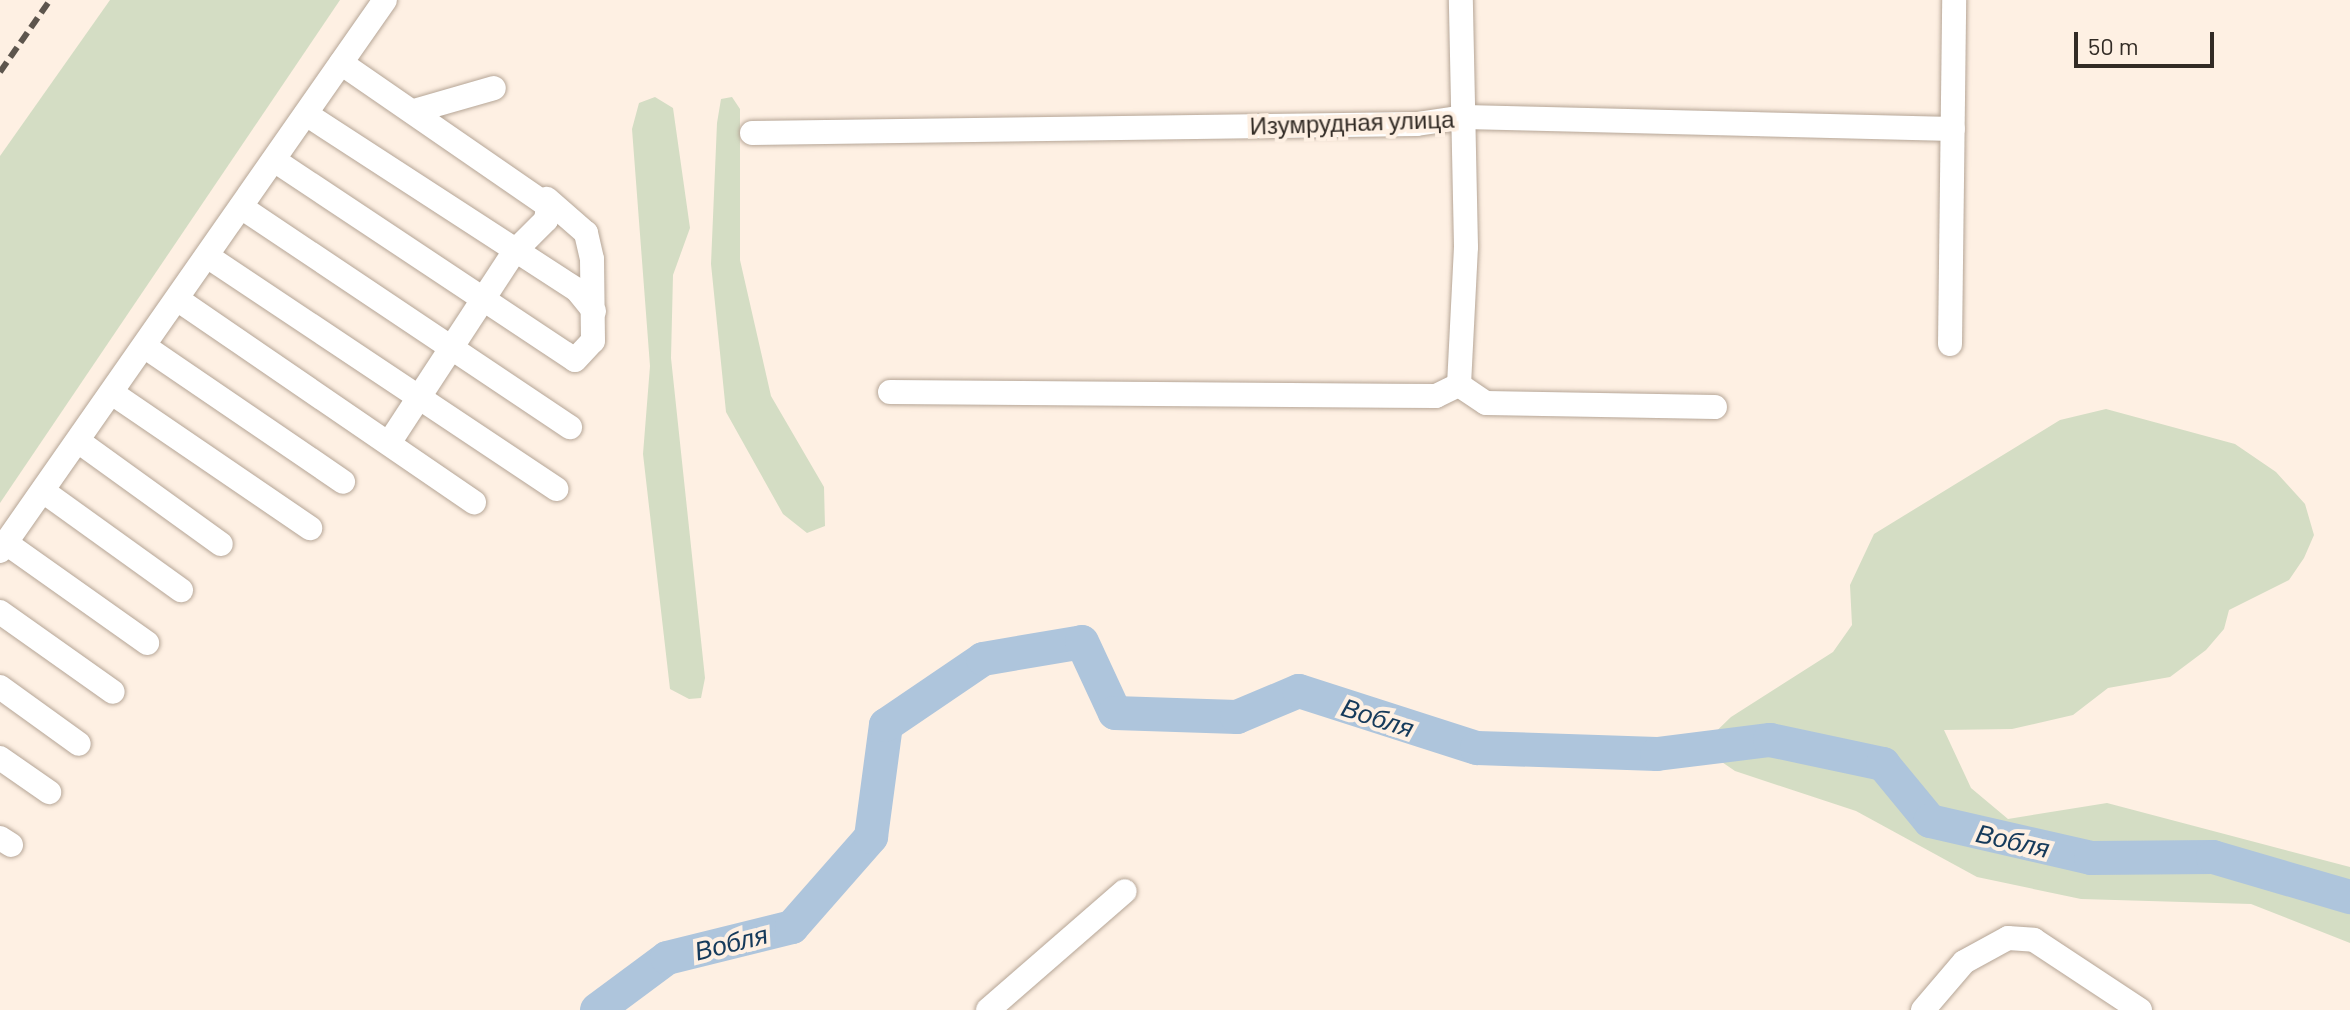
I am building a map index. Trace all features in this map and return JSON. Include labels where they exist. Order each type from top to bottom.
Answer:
[{"type":"street","points":[[147,643],[3,547],[385,0]]},
{"type":"street","points":[[1459,385],[1465,117],[1461,0]]},
{"type":"street","points":[[1950,344],[1954,0]]},
{"type":"street","points":[[274,160],[575,360],[593,341],[594,311],[586,233],[547,199],[341,63]]},
{"type":"street","points":[[414,111],[494,88]]},
{"type":"street","points":[[306,114],[514,252],[577,290],[594,311]]},
{"type":"street","name":"Изумрудная улица","points":[[752,133],[1417,124],[1465,117],[1953,129]]},
{"type":"street","points":[[389,443],[514,252],[546,220],[547,199]]},
{"type":"street","points":[[241,207],[570,427]]},
{"type":"street","points":[[207,256],[557,489]]},
{"type":"street","points":[[177,299],[474,502]]},
{"type":"street","points":[[144,346],[343,482]]},
{"type":"street","points":[[890,392],[1436,396],[1459,385]]},
{"type":"street","points":[[1459,385],[1486,403],[1715,407]]},
{"type":"street","points":[[112,393],[310,528]]},
{"type":"street","points":[[78,441],[221,544]]},
{"type":"street","points":[[43,491],[181,590]]},
{"type":"street","points":[[0,612],[113,692]]},
{"type":"street","points":[[0,687],[79,744]]},
{"type":"street","points":[[0,758],[49,792]]},
{"type":"street","points":[[988,1010],[1125,891]]},
{"type":"street","points":[[1923,1010],[1964,962],[2008,938],[2034,940],[2140,1010]]},
{"type":"green space","points":[[110,0],[340,0],[0,503],[0,156]]},
{"type":"green space","points":[[655,97],[673,108],[690,228],[673,275],[671,358],[705,678],[701,698],[689,699],[670,689],[643,454],[650,366],[632,129],[639,103]]},
{"type":"green space","points":[[732,97],[740,109],[740,260],[771,396],[824,487],[825,526],[807,533],[783,514],[726,412],[711,264],[717,123],[721,99]]},
{"type":"green space","points":[[2106,409],[2235,444],[2276,472],[2305,504],[2314,535],[2304,558],[2289,580],[2229,610],[2224,629],[2206,650],[2170,677],[2108,688],[2073,715],[2012,729],[1944,730],[1971,788],[2008,819],[2107,803],[2350,867],[2350,943],[2251,904],[2081,899],[1977,877],[1856,811],[1735,771],[1700,747],[1731,717],[1833,652],[1852,625],[1850,585],[1874,534],[2060,420]]},
{"type":"waterway","name":"Вобля","points":[[597,1010],[667,958],[792,927],[871,837],[886,725],[983,659],[1082,642],[1115,713],[1237,717],[1299,691],[1477,748],[1657,754],[1770,740],[1883,764],[1930,821],[2091,858],[2213,857],[2350,897]]},
{"type":"railway","points":[[0,72],[50,0]]}]
